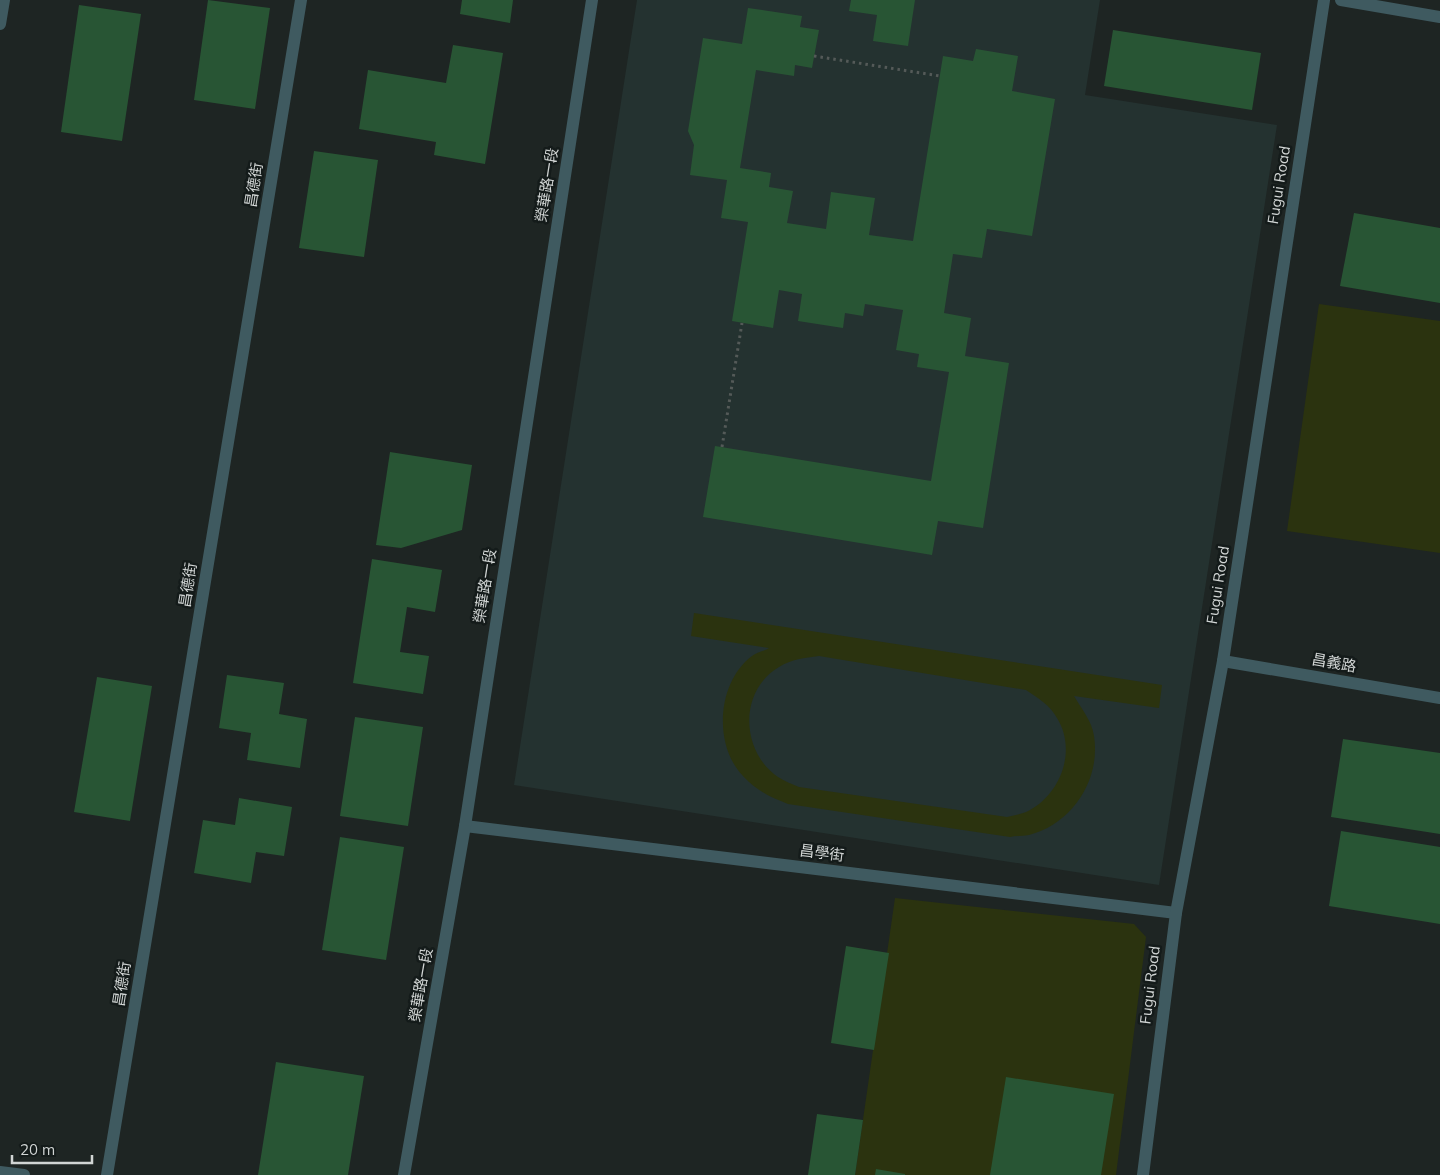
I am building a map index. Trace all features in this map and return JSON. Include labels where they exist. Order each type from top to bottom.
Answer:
[{"type":"street","points":[[0,24],[4,0]]},
{"type":"street","name":"昌德街","points":[[107,1175],[301,0]]},
{"type":"street","name":"榮華路一段","points":[[404,1175],[465,826],[592,0]]},
{"type":"street","name":"Fugui Road","points":[[1143,1175],[1176,913],[1223,661],[1324,0]]},
{"type":"street","points":[[1341,0],[1440,17]]},
{"type":"street","name":"昌義路","points":[[1223,661],[1440,698]]},
{"type":"street","name":"昌學街","points":[[465,826],[1176,913]]},
{"type":"street","points":[[0,1172],[24,1175]]},
{"type":"path","points":[[814,56],[940,76]]},
{"type":"path","points":[[722,447],[742,323]]},
{"type":"shaded area","points":[[637,0],[1100,0],[1085,95],[1277,125],[1159,885],[514,785]]},
{"type":"green space","points":[[1319,304],[1440,321],[1440,553],[1287,531]]},
{"type":"green space","points":[[694,613],[1162,685],[1159,708],[1074,696],[1089,720],[1094,736],[1093,768],[1088,784],[1080,798],[1058,821],[1029,835],[1010,837],[788,804],[764,793],[753,786],[733,763],[723,731],[723,714],[726,697],[740,667],[754,655],[769,648],[691,636]],"holes":[[[819,656],[1026,690],[1047,706],[1057,718],[1063,730],[1066,743],[1065,757],[1063,770],[1050,793],[1030,810],[1007,817],[799,787],[778,777],[766,766],[757,753],[751,738],[749,722],[751,706],[756,691],[766,678],[779,667],[803,658]]]},
{"type":"green space","points":[[895,898],[1134,924],[1146,937],[1116,1175],[855,1175]]},
{"type":"building","points":[[208,0],[270,8],[255,109],[194,100]]},
{"type":"building","points":[[462,0],[513,0],[510,23],[460,14]]},
{"type":"building","points":[[851,0],[915,0],[908,46],[873,41],[877,15],[849,11]]},
{"type":"building","points":[[79,5],[141,14],[122,141],[61,132]]},
{"type":"building","points":[[748,8],[802,16],[800,27],[819,30],[812,68],[795,65],[794,76],[756,70],[740,168],[771,173],[769,187],[793,191],[787,223],[826,229],[831,192],[875,198],[869,235],[913,241],[943,56],[973,61],[976,49],[1018,56],[1012,91],[1055,99],[1032,236],[987,229],[982,258],[953,254],[944,313],[971,318],[965,356],[1009,363],[983,528],[938,521],[932,555],[703,517],[715,446],[931,481],[949,372],[917,367],[919,354],[896,350],[903,310],[865,304],[863,316],[845,313],[843,328],[798,321],[802,294],[779,290],[773,328],[732,321],[748,222],[721,218],[727,180],[690,175],[694,145],[688,131],[703,38],[742,44]]},
{"type":"building","points":[[1113,30],[1261,53],[1252,110],[1104,86]]},
{"type":"building","points":[[453,45],[503,53],[485,164],[434,155],[436,142],[359,129],[368,70],[446,83]]},
{"type":"building","points":[[314,151],[378,160],[364,257],[299,248]]},
{"type":"building","points":[[1354,213],[1440,228],[1440,303],[1340,286]]},
{"type":"building","points":[[390,452],[472,465],[462,530],[401,548],[376,545]]},
{"type":"building","points":[[372,559],[442,570],[435,612],[407,607],[400,652],[429,656],[423,694],[353,683]]},
{"type":"building","points":[[227,675],[284,683],[279,714],[307,719],[300,768],[247,760],[251,733],[219,728]]},
{"type":"building","points":[[97,677],[152,686],[130,821],[74,812]]},
{"type":"building","points":[[355,717],[423,727],[408,826],[340,816]]},
{"type":"building","points":[[1343,739],[1440,753],[1440,834],[1331,817]]},
{"type":"building","points":[[239,798],[292,807],[284,856],[256,852],[251,883],[194,873],[203,820],[235,825]]},
{"type":"building","points":[[1341,831],[1440,847],[1440,924],[1329,906]]},
{"type":"building","points":[[340,837],[404,847],[386,960],[322,950]]},
{"type":"building","points":[[846,946],[889,953],[874,1050],[831,1043]]},
{"type":"building","points":[[276,1062],[364,1076],[348,1175],[258,1175]]},
{"type":"building","points":[[1006,1077],[1114,1094],[1101,1175],[990,1175]]},
{"type":"building","points":[[817,1114],[863,1120],[855,1175],[808,1175]]},
{"type":"building","points":[[876,1169],[905,1174],[905,1175],[875,1175]]}]
